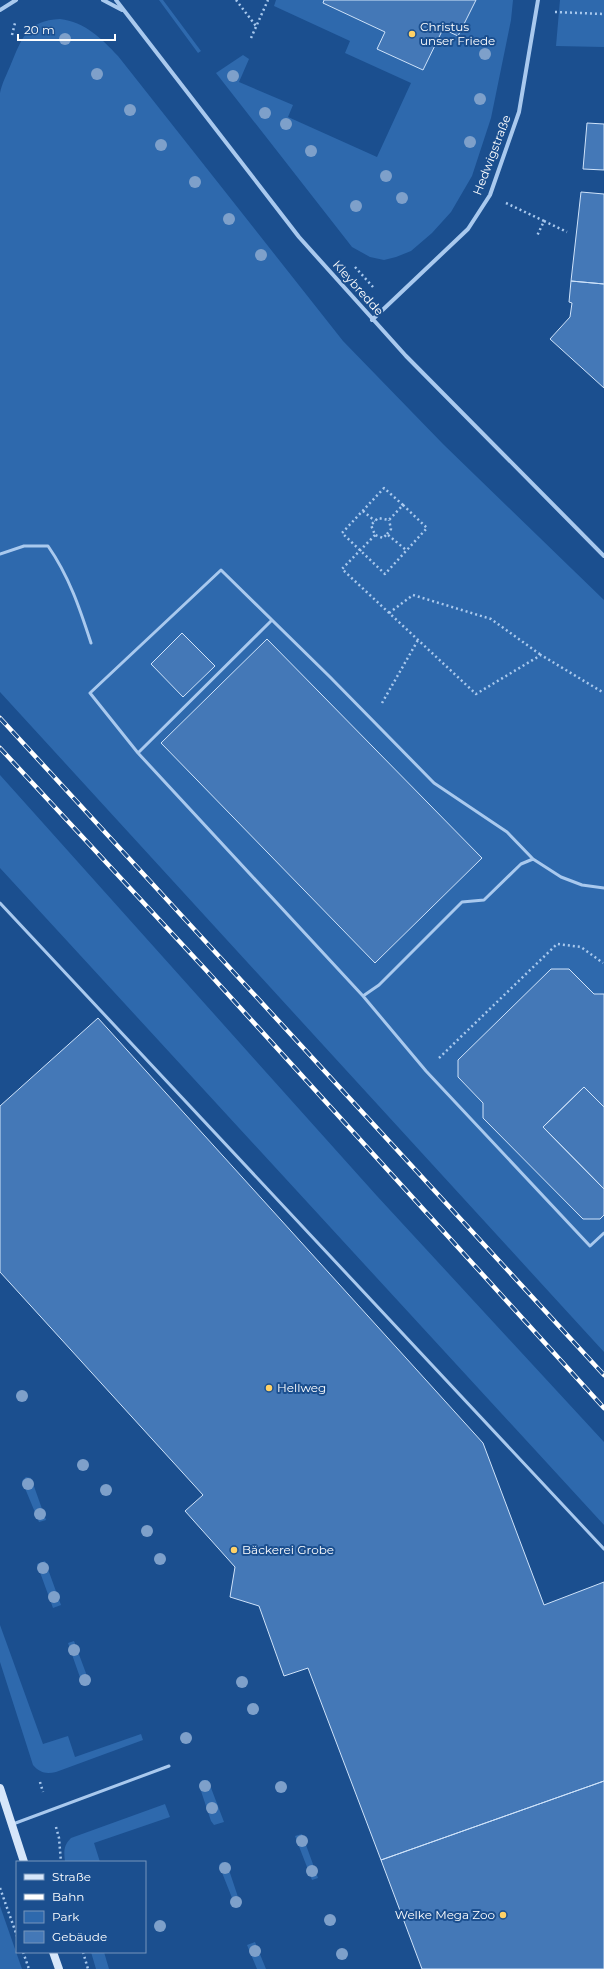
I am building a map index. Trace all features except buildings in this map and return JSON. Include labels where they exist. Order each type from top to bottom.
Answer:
[{"type":"main road","points":[[0,1788],[24,1861]]},
{"type":"main road","points":[[53,1953],[59,1969]]},
{"type":"street","points":[[0,10],[16,0]]},
{"type":"street","name":"Kleybredde","points":[[103,0],[123,10]]},
{"type":"street","name":"Kleybredde","points":[[116,0],[298,237],[372,320],[604,556]]},
{"type":"street","name":"Hedwigstraße","points":[[372,320],[468,230],[490,195],[519,112],[538,0]]},
{"type":"lane","points":[[0,554],[24,546],[48,546],[60,563],[76,598],[91,644]]},
{"type":"lane","points":[[604,888],[582,885],[561,877],[533,859],[506,832],[434,783],[330,677],[271,621],[221,570],[90,693],[138,753],[363,996],[426,1071],[590,1246],[604,1233]]},
{"type":"lane","points":[[138,753],[271,621]]},
{"type":"lane","points":[[363,996],[379,985],[462,902],[484,900],[521,864],[533,859]]},
{"type":"lane","points":[[0,903],[604,1549]]},
{"type":"lane","points":[[12,1825],[170,1766]]},
{"type":"path","points":[[236,0],[256,26]]},
{"type":"path","points":[[250,38],[268,0]]},
{"type":"path","points":[[537,11],[604,14]]},
{"type":"path","points":[[490,195],[567,232]]},
{"type":"path","points":[[537,236],[544,221]]},
{"type":"path","points":[[384,488],[403,505],[427,528],[385,574],[342,533],[384,488]]},
{"type":"path","points":[[388,520],[403,505]]},
{"type":"path","points":[[363,511],[375,521]]},
{"type":"path","points":[[378,518],[388,520],[391,529],[387,534],[383,538],[375,535],[371,525],[378,518]]},
{"type":"path","points":[[387,534],[406,550]]},
{"type":"path","points":[[375,535],[342,569],[476,694],[541,655]]},
{"type":"path","points":[[389,613],[413,595],[491,619],[541,655],[604,693]]},
{"type":"path","points":[[372,720],[418,640]]},
{"type":"path","points":[[426,1071],[557,944],[581,947],[604,963]]},
{"type":"path","points":[[59,1838],[61,1861]]},
{"type":"path","points":[[0,1888],[16,1933]]},
{"type":"path","points":[[23,1953],[29,1969]]},
{"type":"path","points":[[83,1953],[88,1969]]},
{"type":"green space","points":[[159,0],[163,0],[201,51],[198,53]]},
{"type":"green space","points":[[276,0],[324,0],[323,3],[385,32],[378,49],[423,70],[443,29],[458,36],[476,0],[513,0],[511,20],[491,118],[472,176],[451,212],[432,233],[411,251],[384,260],[370,257],[352,247],[216,73],[243,55],[249,59],[239,82],[293,105],[288,117],[377,157],[411,83],[345,53],[350,41],[274,6]]},
{"type":"green space","points":[[560,0],[604,0],[604,47],[556,46]]},
{"type":"green space","points":[[60,19],[85,27],[99,37],[118,56],[343,341],[443,444],[604,600],[604,1352],[0,692],[0,93],[3,82],[23,38],[33,27],[40,23]]},
{"type":"green space","points":[[0,775],[377,1196],[604,1442],[604,1525],[0,868]]},
{"type":"green space","points":[[26,1477],[31,1478],[46,1520],[39,1522],[22,1481]]},
{"type":"green space","points":[[45,1561],[61,1605],[53,1608],[37,1564]]},
{"type":"green space","points":[[0,1625],[43,1744],[68,1736],[75,1757],[141,1734],[143,1740],[56,1772],[46,1773],[38,1770],[33,1765],[0,1662]]},
{"type":"green space","points":[[74,1641],[90,1684],[83,1686],[68,1643]]},
{"type":"green space","points":[[202,1780],[208,1780],[224,1822],[214,1825],[211,1821],[199,1785]]},
{"type":"green space","points":[[165,1804],[170,1817],[94,1843],[100,1861],[65,1861],[65,1849],[71,1838]]},
{"type":"green space","points":[[302,1834],[318,1878],[312,1880],[295,1836]]},
{"type":"green space","points":[[222,1862],[227,1864],[241,1906],[236,1908],[219,1865]]},
{"type":"green space","points":[[0,1906],[22,1969],[0,1969]]},
{"type":"green space","points":[[255,1942],[266,1969],[257,1969],[247,1945]]},
{"type":"green space","points":[[91,1953],[104,1953],[109,1969],[96,1969]]},
{"type":"railway","points":[[0,718],[604,1375]]},
{"type":"railway","points":[[0,748],[205,969],[604,1408]]},
{"type":"place","name":"Christus unser Friede","points":[[412,34]]},
{"type":"place","name":"Hellweg","points":[[269,1388]]},
{"type":"place","name":"Bäckerei Grobe","points":[[234,1550]]},
{"type":"place","name":"Welke Mega Zoo","points":[[503,1915]]}]
